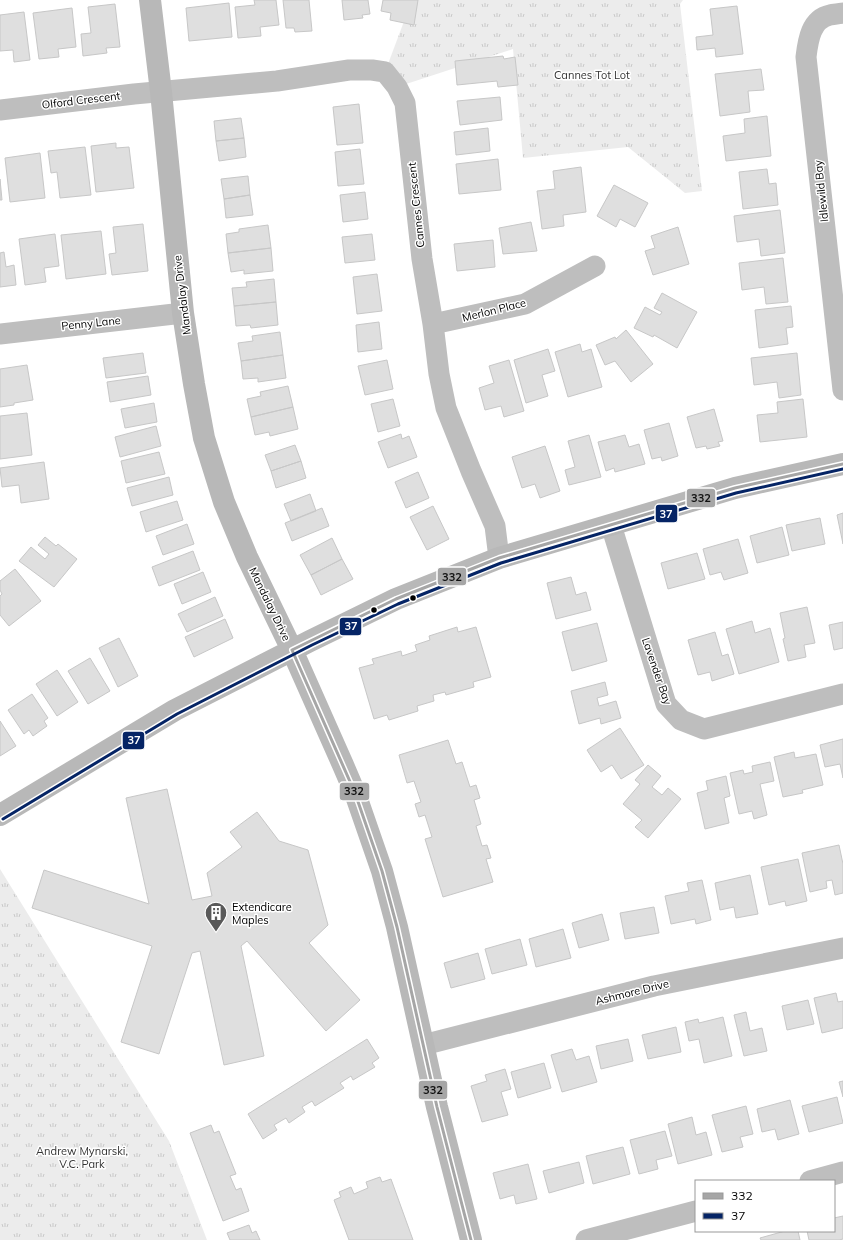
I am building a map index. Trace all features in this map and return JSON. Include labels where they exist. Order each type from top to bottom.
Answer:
[{"type":"street","name":"Mandalay Drive","points":[[150,0],[161,92],[182,313],[204,438],[224,502],[247,557],[292,650],[355,793],[382,871],[397,927],[437,1107],[471,1240]]},
{"type":"street","name":"Idlewild Bay","points":[[843,13],[829,15],[814,24],[808,41],[806,56],[843,390]]},
{"type":"street","name":"Cannes Crescent","points":[[161,92],[277,81],[349,70],[372,70],[385,72],[397,87],[405,103],[422,260],[433,324],[439,374],[446,408],[495,526],[499,558]]},
{"type":"street","name":"Olford Crescent","points":[[0,110],[161,92]]},
{"type":"street","name":"Merlon Place","points":[[433,324],[525,304],[595,266]]},
{"type":"street","name":"Penny Lane","points":[[0,334],[182,313]]},
{"type":"street","points":[[0,815],[175,710],[396,599],[499,558],[736,488],[843,464]]},
{"type":"street","name":"Lavender Bay","points":[[611,525],[666,704],[681,720],[704,729],[843,694]]},
{"type":"street","name":"Ashmore Drive","points":[[423,1045],[654,986],[843,948]]},
{"type":"street","points":[[814,1180],[843,1172]]},
{"type":"street","points":[[586,1240],[695,1211]]},
{"type":"green space","name":"Cannes Tot Lot","points":[[412,0],[683,0],[680,4],[702,191],[685,193],[628,147],[523,158],[513,49],[397,87],[385,72]]},
{"type":"green space","name":"Andrew Mynarski, V.C. Park","points":[[0,869],[169,1141],[207,1240],[0,1240]]},
{"type":"building","points":[[254,0],[276,0],[279,25],[260,27],[261,36],[238,38],[235,7],[255,5]]},
{"type":"building","points":[[283,0],[309,0],[312,31],[295,32],[294,28],[286,28]]},
{"type":"building","points":[[342,0],[368,0],[370,14],[362,15],[363,18],[344,20]]},
{"type":"building","points":[[383,0],[418,0],[414,25],[390,20],[391,13],[381,11]]},
{"type":"building","points":[[229,3],[232,37],[189,41],[186,8]]},
{"type":"building","points":[[115,4],[120,47],[106,48],[107,53],[83,56],[81,34],[91,33],[88,7]]},
{"type":"building","points":[[737,6],[743,54],[716,57],[715,48],[697,50],[696,37],[713,35],[710,9]]},
{"type":"building","points":[[72,8],[76,47],[58,49],[59,57],[39,59],[33,13]]},
{"type":"building","points":[[24,12],[30,60],[14,62],[13,50],[0,51],[0,15]]},
{"type":"building","points":[[503,56],[504,59],[515,57],[518,85],[498,87],[497,81],[457,85],[455,61]]},
{"type":"building","points":[[761,69],[764,90],[748,91],[750,112],[720,116],[715,74]]},
{"type":"building","points":[[500,97],[502,120],[460,125],[457,101]]},
{"type":"building","points":[[359,104],[363,143],[337,145],[333,107]]},
{"type":"building","points":[[767,116],[771,156],[726,161],[723,136],[745,133],[744,119]]},
{"type":"building","points":[[241,118],[244,138],[216,141],[214,121]]},
{"type":"building","points":[[488,128],[490,151],[456,155],[454,132]]},
{"type":"building","points":[[244,138],[246,157],[219,161],[216,141]]},
{"type":"building","points":[[116,143],[116,148],[129,147],[134,188],[96,192],[91,146]]},
{"type":"building","points":[[85,147],[91,195],[60,198],[57,172],[51,173],[48,151]]},
{"type":"building","points":[[360,149],[364,184],[338,186],[335,152]]},
{"type":"building","points":[[40,153],[45,198],[10,202],[5,158]]},
{"type":"building","points":[[498,159],[501,190],[459,194],[456,164]]},
{"type":"building","points":[[581,167],[586,212],[563,215],[564,226],[542,229],[537,191],[555,189],[553,171]]},
{"type":"building","points":[[767,169],[769,184],[776,183],[778,205],[743,209],[739,172]]},
{"type":"building","points":[[248,176],[250,195],[224,199],[221,179]]},
{"type":"building","points":[[0,179],[2,200],[0,200]]},
{"type":"building","points":[[614,185],[648,203],[635,227],[620,219],[616,227],[597,216]]},
{"type":"building","points":[[365,192],[368,219],[343,222],[340,195]]},
{"type":"building","points":[[250,195],[253,215],[226,218],[224,199]]},
{"type":"building","points":[[780,210],[785,253],[761,256],[759,239],[737,242],[734,216]]},
{"type":"building","points":[[531,222],[537,251],[503,254],[499,228]]},
{"type":"building","points":[[143,224],[148,271],[112,275],[109,254],[116,253],[113,227]]},
{"type":"building","points":[[268,225],[271,248],[228,253],[226,234],[239,232],[239,229]]},
{"type":"building","points":[[678,227],[689,264],[653,275],[645,251],[655,248],[651,236]]},
{"type":"building","points":[[101,231],[106,274],[66,279],[61,235]]},
{"type":"building","points":[[55,234],[59,266],[44,268],[46,282],[25,285],[19,239]]},
{"type":"building","points":[[372,234],[375,260],[345,263],[342,237]]},
{"type":"building","points":[[493,240],[495,267],[457,271],[454,244]]},
{"type":"building","points":[[271,248],[273,271],[244,274],[244,270],[231,272],[228,253]]},
{"type":"building","points":[[4,252],[6,267],[14,265],[16,285],[0,287],[0,253]]},
{"type":"building","points":[[783,258],[788,302],[766,304],[764,287],[742,290],[739,263]]},
{"type":"building","points":[[377,274],[382,311],[357,314],[353,277]]},
{"type":"building","points":[[274,279],[276,302],[234,306],[232,288],[247,287],[246,282]]},
{"type":"building","points":[[662,293],[697,312],[677,348],[654,335],[653,337],[634,328],[645,307],[660,315],[662,312],[654,308]]},
{"type":"building","points":[[276,302],[278,325],[251,328],[250,325],[236,326],[234,306]]},
{"type":"building","points":[[791,306],[793,327],[786,328],[788,344],[759,348],[755,310]]},
{"type":"building","points":[[379,322],[382,349],[358,352],[356,325]]},
{"type":"building","points":[[626,330],[653,364],[631,382],[615,361],[605,365],[596,345],[615,337],[616,339]]},
{"type":"building","points":[[280,332],[283,355],[241,361],[238,343],[253,341],[252,336]]},
{"type":"building","points":[[580,344],[582,352],[591,349],[602,387],[568,397],[555,352]]},
{"type":"building","points":[[548,349],[555,371],[542,375],[548,396],[526,403],[514,360]]},
{"type":"building","points":[[143,353],[146,373],[106,378],[103,358]]},
{"type":"building","points":[[797,353],[801,395],[779,398],[777,382],[754,385],[751,358]]},
{"type":"building","points":[[283,355],[286,378],[258,382],[258,378],[243,379],[241,361]]},
{"type":"building","points":[[387,360],[393,389],[365,395],[358,366]]},
{"type":"building","points":[[509,360],[524,411],[504,417],[501,406],[485,410],[479,388],[494,383],[489,366]]},
{"type":"building","points":[[27,365],[33,400],[0,407],[0,369]]},
{"type":"building","points":[[148,376],[151,395],[110,402],[107,382]]},
{"type":"building","points":[[288,386],[293,407],[251,417],[247,399],[261,396],[260,392]]},
{"type":"building","points":[[393,399],[400,426],[378,432],[371,404]]},
{"type":"building","points":[[803,399],[807,437],[760,442],[757,415],[778,413],[777,402]]},
{"type":"building","points":[[154,403],[157,422],[125,428],[121,409]]},
{"type":"building","points":[[293,407],[298,429],[270,436],[269,432],[255,435],[251,417]]},
{"type":"building","points":[[714,409],[723,441],[718,442],[720,446],[707,449],[706,446],[696,448],[687,417]]},
{"type":"building","points":[[27,413],[32,455],[0,459],[0,416]]},
{"type":"building","points":[[669,423],[678,456],[662,461],[661,457],[652,459],[644,430]]},
{"type":"building","points":[[156,426],[161,446],[120,457],[115,437]]},
{"type":"building","points":[[401,434],[402,439],[409,436],[417,457],[388,468],[378,442]]},
{"type":"building","points":[[589,435],[601,477],[569,485],[565,470],[575,467],[568,441]]},
{"type":"building","points":[[625,435],[629,447],[639,444],[645,464],[615,472],[614,468],[606,471],[598,442]]},
{"type":"building","points":[[295,445],[301,461],[271,471],[265,455]]},
{"type":"building","points":[[545,446],[560,491],[540,498],[535,484],[522,488],[512,457]]},
{"type":"building","points":[[159,452],[165,474],[126,483],[121,461]]},
{"type":"building","points":[[301,461],[306,478],[276,488],[271,471]]},
{"type":"building","points":[[44,462],[49,499],[21,503],[19,485],[2,487],[0,468]]},
{"type":"building","points":[[418,472],[429,498],[406,508],[395,482]]},
{"type":"building","points":[[169,477],[173,495],[132,506],[127,488]]},
{"type":"building","points":[[310,494],[316,511],[291,521],[284,504]]},
{"type":"building","points":[[177,501],[183,520],[146,532],[140,512]]},
{"type":"building","points":[[433,506],[449,539],[427,550],[410,517]]},
{"type":"building","points":[[322,508],[329,526],[292,541],[285,523]]},
{"type":"building","points":[[843,513],[843,544],[837,515]]},
{"type":"building","points":[[820,518],[825,544],[792,551],[786,525]]},
{"type":"building","points":[[187,524],[194,544],[163,555],[156,536]]},
{"type":"building","points":[[782,527],[789,555],[757,563],[750,536]]},
{"type":"building","points":[[45,537],[56,546],[58,544],[77,559],[54,587],[19,561],[31,547],[45,559],[49,554],[38,545]]},
{"type":"building","points":[[332,538],[342,559],[311,575],[300,555]]},
{"type":"building","points":[[738,539],[748,573],[724,580],[721,572],[710,575],[703,549]]},
{"type":"building","points":[[193,551],[200,570],[159,586],[152,567]]},
{"type":"building","points":[[697,553],[705,579],[668,589],[661,563]]},
{"type":"building","points":[[342,559],[353,579],[321,595],[311,575]]},
{"type":"building","points":[[15,569],[41,601],[9,626],[0,615],[0,596],[2,594],[0,590],[0,581]]},
{"type":"building","points":[[203,572],[211,592],[182,604],[174,584]]},
{"type":"building","points":[[571,577],[576,595],[586,592],[591,610],[556,619],[547,583]]},
{"type":"building","points":[[215,597],[223,616],[187,632],[178,614]]},
{"type":"building","points":[[807,607],[815,643],[804,645],[806,657],[788,661],[783,639],[785,638],[780,613]]},
{"type":"building","points":[[225,619],[233,638],[194,657],[185,637]]},
{"type":"building","points":[[752,621],[755,633],[770,628],[779,662],[739,674],[726,629]]},
{"type":"building","points":[[843,622],[843,648],[834,650],[829,625]]},
{"type":"building","points":[[597,623],[607,661],[572,671],[562,632]]},
{"type":"building","points":[[457,627],[458,632],[476,627],[491,677],[473,682],[474,687],[446,695],[445,692],[433,695],[434,701],[417,706],[418,711],[389,720],[387,715],[374,719],[359,668],[374,664],[372,659],[401,651],[402,656],[417,651],[415,645],[430,640],[429,636]]},
{"type":"building","points":[[715,632],[722,656],[728,654],[734,674],[712,681],[710,672],[698,675],[688,640]]},
{"type":"building","points":[[119,638],[138,676],[118,687],[99,648]]},
{"type":"building","points":[[90,658],[110,691],[88,704],[68,671]]},
{"type":"building","points":[[57,670],[78,702],[57,716],[36,684]]},
{"type":"building","points":[[605,682],[608,695],[597,698],[599,706],[616,701],[621,718],[601,724],[600,718],[579,724],[571,691]]},
{"type":"building","points":[[32,694],[48,718],[44,721],[47,726],[33,736],[29,730],[24,734],[8,710]]},
{"type":"building","points":[[0,721],[16,746],[0,756]]},
{"type":"building","points":[[620,728],[644,765],[621,779],[612,765],[601,772],[587,750]]},
{"type":"building","points":[[843,739],[843,778],[840,764],[825,767],[820,745]]},
{"type":"building","points":[[448,740],[456,764],[462,762],[470,787],[476,785],[480,798],[474,800],[481,824],[476,826],[482,846],[487,845],[491,858],[486,859],[493,882],[443,897],[425,839],[432,837],[425,815],[419,817],[415,804],[421,802],[414,781],[407,783],[399,755]]},
{"type":"building","points":[[794,752],[795,758],[816,754],[823,785],[802,790],[803,793],[783,797],[774,757]]},
{"type":"building","points":[[770,762],[774,781],[760,784],[767,815],[754,819],[752,811],[739,814],[730,773],[743,770],[744,774],[753,772],[752,766]]},
{"type":"building","points":[[648,765],[661,776],[652,787],[662,795],[668,788],[681,799],[648,838],[635,827],[642,820],[623,804],[640,784],[635,780]]},
{"type":"building","points":[[726,776],[730,796],[724,798],[729,823],[705,829],[697,793],[708,790],[706,781]]},
{"type":"building","name":"Extendicare Maples","points":[[167,789],[192,900],[212,896],[207,873],[242,847],[230,832],[257,812],[279,841],[308,850],[328,925],[309,943],[360,1000],[326,1031],[247,941],[241,946],[264,1056],[224,1065],[200,951],[192,953],[159,1054],[121,1042],[152,946],[32,908],[44,870],[149,904],[126,798]]},
{"type":"building","points":[[839,845],[843,864],[843,893],[835,895],[832,880],[826,881],[827,888],[810,892],[802,853]]},
{"type":"building","points":[[798,859],[807,901],[786,906],[785,901],[769,905],[761,867]]},
{"type":"building","points":[[750,875],[758,914],[736,918],[734,907],[720,910],[715,883]]},
{"type":"building","points":[[702,880],[711,920],[696,924],[695,919],[671,924],[665,896],[689,891],[687,883]]},
{"type":"building","points":[[654,907],[659,933],[625,939],[620,913]]},
{"type":"building","points":[[602,914],[609,940],[579,948],[572,923]]},
{"type":"building","points":[[563,929],[571,958],[536,967],[529,939]]},
{"type":"building","points":[[520,939],[527,965],[492,974],[485,949]]},
{"type":"building","points":[[478,953],[485,979],[451,988],[444,963]]},
{"type":"building","points":[[836,993],[838,1002],[843,1001],[843,1028],[822,1033],[814,998]]},
{"type":"building","points":[[808,1000],[814,1024],[787,1030],[782,1006]]},
{"type":"building","points":[[746,1012],[750,1031],[762,1028],[767,1051],[744,1056],[734,1015]]},
{"type":"building","points":[[723,1017],[732,1056],[704,1063],[699,1039],[689,1041],[685,1022],[698,1019],[699,1023]]},
{"type":"building","points":[[676,1027],[681,1052],[648,1059],[642,1035]]},
{"type":"building","points":[[367,1039],[379,1058],[372,1063],[375,1067],[353,1080],[351,1076],[340,1083],[344,1088],[315,1106],[312,1101],[302,1107],[305,1112],[289,1123],[286,1118],[274,1125],[277,1130],[263,1139],[248,1114]]},
{"type":"building","points":[[628,1039],[633,1061],[601,1069],[596,1046]]},
{"type":"building","points":[[572,1049],[576,1060],[589,1056],[597,1082],[562,1092],[551,1055]]},
{"type":"building","points":[[544,1063],[551,1088],[518,1098],[511,1072]]},
{"type":"building","points":[[505,1069],[511,1089],[501,1092],[508,1115],[482,1122],[471,1086],[487,1081],[485,1075]]},
{"type":"building","points":[[843,1081],[843,1097],[839,1082]]},
{"type":"building","points":[[837,1097],[843,1123],[809,1132],[802,1106]]},
{"type":"building","points":[[790,1100],[799,1134],[778,1140],[775,1129],[762,1132],[757,1109]]},
{"type":"building","points":[[746,1106],[753,1134],[740,1137],[743,1147],[722,1152],[712,1115]]},
{"type":"building","points":[[692,1117],[696,1135],[706,1132],[712,1155],[678,1164],[668,1124]]},
{"type":"building","points":[[211,1125],[214,1133],[219,1131],[236,1174],[230,1176],[236,1190],[241,1188],[249,1211],[223,1221],[190,1133]]},
{"type":"building","points":[[665,1131],[672,1156],[656,1160],[658,1169],[639,1174],[630,1140]]},
{"type":"building","points":[[623,1147],[630,1174],[593,1184],[586,1156]]},
{"type":"building","points":[[579,1162],[584,1183],[549,1193],[543,1171]]},
{"type":"building","points":[[528,1164],[537,1199],[516,1204],[514,1195],[500,1199],[493,1173]]},
{"type":"building","points":[[380,1177],[382,1182],[391,1179],[413,1240],[349,1240],[334,1200],[341,1197],[339,1192],[351,1187],[354,1194],[368,1188],[366,1182]]},
{"type":"building","points":[[843,1216],[843,1239],[809,1240],[807,1232],[835,1232],[835,1218]]},
{"type":"building","points":[[249,1225],[252,1233],[256,1231],[260,1240],[230,1240],[227,1233]]},
{"type":"building","points":[[781,1232],[798,1232],[800,1240],[761,1240],[760,1238]]},
{"type":"transit line","name":"332","points":[[292,650],[396,599],[499,558],[735,488],[843,464]]},
{"type":"transit line","name":"37","points":[[3,819],[177,714],[312,645],[398,604],[501,563],[736,493],[843,469]]},
{"type":"transit line","name":"332","points":[[292,650],[355,793],[382,871],[397,927],[437,1107],[471,1240]]},
{"type":"place","name":"Extendicare Maples","points":[[216,932]]}]
